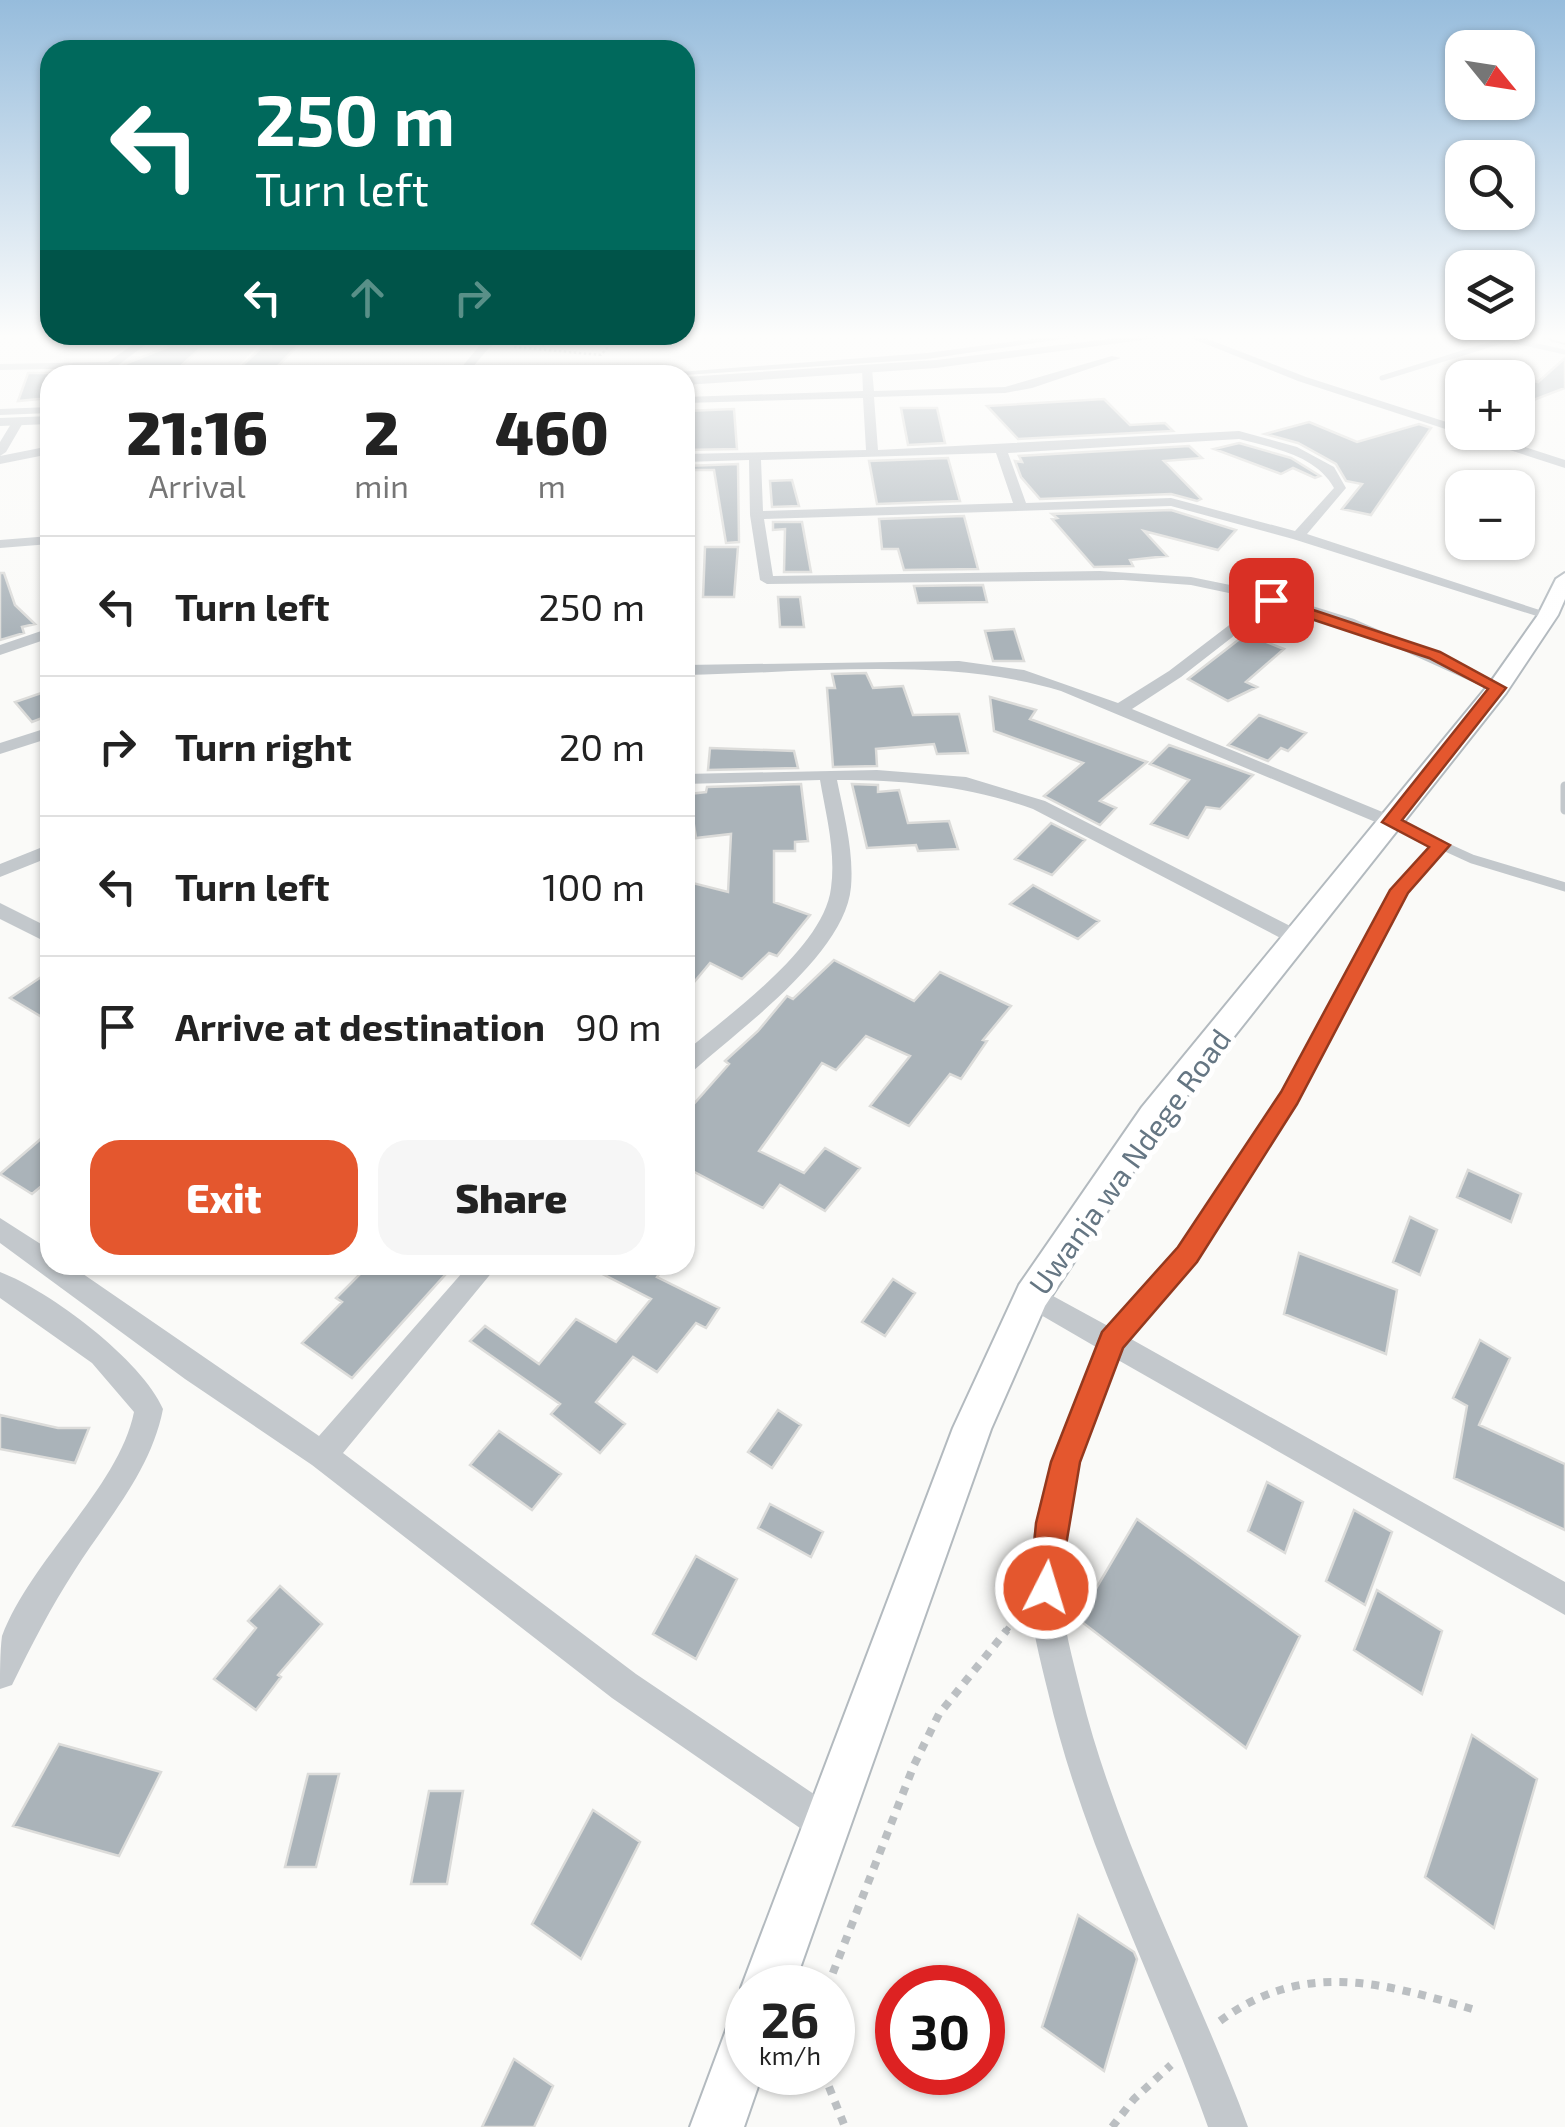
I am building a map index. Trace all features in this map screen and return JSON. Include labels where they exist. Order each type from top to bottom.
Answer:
[{"type":"main road","name":"Uwanja wa Ndege Road","points":[[775,1965],[972,1428],[1031,1296],[1153,1116],[1498,688],[1548,615],[1565,580]]},
{"type":"main road","points":[[717,2127],[729,2095]]},
{"type":"street","points":[[871,435],[872,452]]},
{"type":"street","points":[[695,458],[1001,450],[1195,435]]},
{"type":"street","points":[[1222,435],[1266,441],[1292,450],[1330,470],[1338,479],[1340,488],[1329,504],[1298,536]]},
{"type":"street","points":[[1476,435],[1565,464]]},
{"type":"street","points":[[1001,450],[1022,507]]},
{"type":"street","points":[[0,460],[40,452]]},
{"type":"street","points":[[755,457],[757,515],[766,580],[1131,576],[1194,581],[1271,600],[1435,655],[1498,688]]},
{"type":"street","points":[[757,515],[1172,502],[1298,536],[1548,615]]},
{"type":"street","points":[[0,544],[40,541]]},
{"type":"street","points":[[1119,710],[1175,674],[1271,600]]},
{"type":"street","points":[[0,650],[40,636]]},
{"type":"street","points":[[695,670],[959,666],[1018,673],[1066,688],[1391,822]]},
{"type":"street","points":[[0,749],[40,735]]},
{"type":"street","points":[[695,1056],[796,964],[830,922],[839,901],[840,878],[828,778]]},
{"type":"street","points":[[695,779],[943,779],[993,789],[1039,805],[1298,938]]},
{"type":"street","points":[[1228,2127],[1197,2042],[1112,1850],[1080,1758],[1057,1662],[1046,1588],[1052,1523],[1066,1462],[1112,1341],[1188,1254],[1289,1098],[1400,890],[1441,845]]},
{"type":"street","points":[[0,870],[40,854]]},
{"type":"street","points":[[0,910],[40,932]]},
{"type":"street","points":[[0,1228],[40,1258]]},
{"type":"street","points":[[64,1275],[322,1455],[624,1686],[826,1824]]},
{"type":"street","points":[[322,1455],[476,1275]]},
{"type":"street","points":[[0,1284],[81,1339],[123,1376],[149,1409],[148,1425],[133,1455],[63,1560],[0,1673]]},
{"type":"street","points":[[1031,1296],[1565,1599]]},
{"type":"lane","points":[[1565,786],[1565,810]]},
{"type":"lane","points":[[1391,822],[1512,873],[1565,887]]},
{"type":"path","points":[[837,1965],[914,1765],[940,1714],[1000,1635],[1046,1588]]},
{"type":"path","points":[[1112,2127],[1134,2099],[1240,2002],[1278,1986],[1324,1980],[1386,1985],[1472,2009]]},
{"type":"path","points":[[832,2095],[845,2127]]},
{"type":"building","points":[[695,435],[736,435],[737,449],[695,450]]},
{"type":"building","points":[[906,435],[943,435],[945,443],[908,445]]},
{"type":"building","points":[[1014,435],[1090,435],[1018,439]]},
{"type":"building","points":[[1270,435],[1341,435],[1357,442],[1380,435],[1426,435],[1371,515],[1342,509],[1362,484],[1346,481],[1336,464],[1298,443]]},
{"type":"building","points":[[1239,443],[1291,458],[1320,476],[1315,478],[1293,468],[1281,474],[1214,449]]},
{"type":"building","points":[[1189,446],[1202,458],[1164,461],[1201,499],[1197,501],[1171,494],[1040,499],[1021,477],[1015,461],[1022,462],[1019,456]]},
{"type":"building","points":[[948,458],[960,501],[877,504],[869,461]]},
{"type":"building","points":[[738,464],[739,542],[726,543],[714,470],[695,470],[695,466]]},
{"type":"building","points":[[792,480],[799,506],[772,507],[770,481]]},
{"type":"building","points":[[1171,510],[1236,530],[1218,550],[1144,531],[1167,556],[1130,560],[1133,566],[1094,567],[1052,519],[1057,518],[1052,514]]},
{"type":"building","points":[[964,516],[978,569],[904,570],[898,549],[882,549],[879,519]]},
{"type":"building","points":[[773,522],[802,522],[811,572],[784,572],[785,529],[773,530]]},
{"type":"building","points":[[705,547],[738,547],[734,597],[703,597]]},
{"type":"building","points":[[0,573],[4,573],[15,605],[35,624],[22,627],[24,633],[0,640]]},
{"type":"building","points":[[983,585],[987,602],[918,603],[914,586]]},
{"type":"building","points":[[778,597],[800,597],[804,627],[780,627]]},
{"type":"building","points":[[1014,629],[1024,661],[993,661],[985,631]]},
{"type":"building","points":[[1246,634],[1284,649],[1246,682],[1257,687],[1228,701],[1188,679]]},
{"type":"building","points":[[866,673],[873,688],[903,686],[913,715],[959,714],[968,753],[937,754],[934,744],[876,749],[877,766],[833,767],[827,688],[835,688],[832,674]]},
{"type":"building","points":[[40,693],[40,719],[32,722],[15,702]]},
{"type":"building","points":[[990,697],[1036,710],[1030,719],[1147,762],[1100,801],[1116,808],[1100,825],[1044,796],[1083,763],[994,731]]},
{"type":"building","points":[[1259,715],[1306,733],[1288,751],[1281,748],[1268,761],[1228,745]]},
{"type":"building","points":[[1169,745],[1253,775],[1220,809],[1206,807],[1188,838],[1151,824],[1189,780],[1150,764]]},
{"type":"building","points":[[710,748],[794,751],[798,768],[708,770]]},
{"type":"building","points":[[801,784],[808,841],[795,842],[795,851],[774,851],[774,902],[810,915],[777,956],[769,953],[742,979],[710,963],[695,981],[695,884],[728,892],[731,834],[696,838],[695,793],[706,792],[707,787]]},
{"type":"building","points":[[852,784],[878,785],[878,792],[899,790],[908,823],[949,821],[958,849],[918,851],[916,845],[867,848]]},
{"type":"building","points":[[1051,823],[1085,840],[1052,875],[1015,859]]},
{"type":"building","points":[[1033,885],[1099,921],[1078,939],[1010,904]]},
{"type":"building","points":[[834,960],[914,1001],[940,972],[1011,1006],[983,1040],[987,1041],[961,1079],[950,1074],[909,1126],[870,1106],[910,1056],[866,1036],[836,1070],[822,1063],[759,1151],[804,1173],[825,1148],[860,1168],[825,1211],[780,1185],[763,1208],[695,1172],[695,1103],[729,1064],[725,1061],[758,1031],[787,996],[793,999]]},
{"type":"building","points":[[40,978],[40,1016],[10,998]]},
{"type":"building","points":[[40,1140],[40,1187],[32,1194],[0,1174]]},
{"type":"building","points":[[1468,1170],[1521,1194],[1511,1222],[1457,1197]]},
{"type":"building","points":[[1410,1217],[1437,1230],[1420,1275],[1393,1262]]},
{"type":"building","points":[[1299,1253],[1397,1290],[1386,1354],[1284,1314]]},
{"type":"building","points":[[359,1275],[445,1275],[352,1378],[302,1343],[342,1302],[336,1298]]},
{"type":"building","points":[[604,1275],[658,1275],[719,1308],[706,1328],[696,1323],[657,1372],[633,1357],[596,1402],[625,1424],[600,1453],[551,1414],[560,1404],[470,1341],[485,1326],[539,1364],[576,1319],[616,1342],[651,1299]]},
{"type":"building","points":[[893,1279],[915,1293],[885,1336],[862,1322]]},
{"type":"building","points":[[1480,1340],[1510,1358],[1479,1425],[1565,1464],[1565,1530],[1454,1478],[1467,1406],[1453,1398]]},
{"type":"building","points":[[778,1410],[801,1425],[772,1468],[748,1452]]},
{"type":"building","points":[[0,1415],[58,1428],[89,1428],[75,1463],[0,1449]]},
{"type":"building","points":[[499,1431],[561,1474],[532,1510],[470,1465]]},
{"type":"building","points":[[1267,1482],[1303,1502],[1285,1553],[1248,1531]]},
{"type":"building","points":[[770,1504],[823,1532],[811,1557],[758,1528]]},
{"type":"building","points":[[1354,1510],[1392,1532],[1365,1605],[1326,1581]]},
{"type":"building","points":[[1137,1519],[1300,1636],[1246,1748],[1078,1619]]},
{"type":"building","points":[[696,1556],[737,1579],[696,1659],[653,1634]]},
{"type":"building","points":[[280,1586],[322,1624],[278,1675],[281,1677],[256,1710],[214,1679],[256,1628],[248,1621]]},
{"type":"building","points":[[1377,1590],[1442,1631],[1422,1694],[1354,1650]]},
{"type":"building","points":[[1472,1735],[1537,1779],[1494,1928],[1425,1877]]},
{"type":"building","points":[[59,1744],[161,1772],[119,1856],[13,1826]]},
{"type":"building","points":[[308,1774],[339,1774],[316,1867],[285,1867]]},
{"type":"building","points":[[429,1791],[463,1791],[447,1884],[411,1884]]},
{"type":"building","points":[[593,1810],[640,1842],[581,1959],[532,1924]]},
{"type":"building","points":[[1078,1915],[1134,1952],[1137,1959],[1104,2071],[1042,2027]]},
{"type":"building","points":[[514,2059],[553,2086],[534,2127],[482,2127]]},
{"type":"route","points":[[1046,1588],[1052,1523],[1066,1462],[1112,1341],[1188,1254],[1289,1098],[1400,890],[1441,845],[1391,822],[1498,688],[1435,655],[1271,600]]}]
